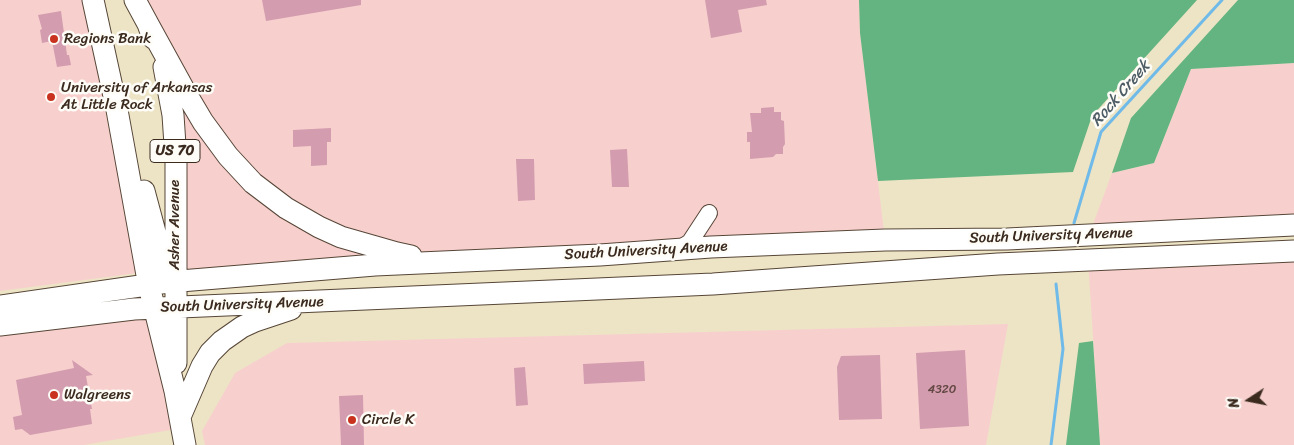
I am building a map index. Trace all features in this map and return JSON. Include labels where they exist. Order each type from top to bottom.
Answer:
[{"type":"main road","name":"Asher Avenue","points":[[94,0],[117,110],[141,243],[164,283]]},
{"type":"main road","name":"Asher Avenue","points":[[135,0],[148,24],[165,70],[173,115],[176,160],[164,283],[154,308]]},
{"type":"main road","points":[[148,24],[186,95],[211,134],[240,169],[269,196],[302,218],[341,237],[417,257],[474,261]]},
{"type":"main road","points":[[117,110],[132,146],[164,283],[175,308]]},
{"type":"main road","name":"South University Avenue","points":[[0,306],[164,283],[375,265],[600,255],[679,249],[876,241],[1007,239],[1294,225]]},
{"type":"main road","points":[[100,293],[131,272],[139,255],[141,243]]},
{"type":"main road","name":"South University Avenue","points":[[0,325],[154,308],[713,284],[998,264],[1294,251]]},
{"type":"main road","points":[[180,417],[202,366],[210,353],[226,337],[255,321],[287,310],[338,301]]},
{"type":"main road","name":"US 70","points":[[154,308],[175,391],[185,445]]},
{"type":"main road","name":"US 70","points":[[175,308],[175,391]]},
{"type":"street","points":[[679,249],[690,242],[709,213]]},
{"type":"shaded area","name":"University of Arkansas At Little Rock","points":[[0,0],[83,0],[138,273],[0,291]]},
{"type":"shaded area","points":[[132,0],[859,0],[860,33],[885,240],[175,282],[169,90]]},
{"type":"shaded area","points":[[1294,63],[1294,225],[1089,235],[1112,173],[1154,163],[1191,69]]},
{"type":"shaded area","points":[[1294,251],[1294,445],[1100,445],[1088,260]]},
{"type":"shaded area","points":[[154,308],[182,428],[84,445],[0,445],[0,325]]},
{"type":"shaded area","points":[[1008,324],[986,445],[205,445],[202,431],[235,373],[287,343]]},
{"type":"green space","points":[[859,0],[1197,0],[1092,116],[1073,172],[878,181],[860,33]]},
{"type":"green space","points":[[1238,0],[1294,0],[1294,63],[1191,69],[1154,163],[1112,173],[1131,118]]},
{"type":"green space","points":[[1093,341],[1100,445],[1066,445],[1079,343]]},
{"type":"building","points":[[262,0],[361,0],[361,5],[266,21]]},
{"type":"building","points":[[705,0],[766,0],[767,5],[738,10],[742,32],[711,38]]},
{"type":"building","name":"Regions Bank","points":[[61,11],[67,55],[69,55],[71,65],[57,67],[52,41],[42,43],[40,30],[42,29],[38,15]]},
{"type":"building","points":[[774,107],[774,112],[781,112],[781,120],[784,121],[785,144],[783,154],[750,159],[750,142],[747,142],[747,132],[752,132],[750,113],[761,113],[761,108]]},
{"type":"building","points":[[331,128],[331,142],[327,142],[327,165],[311,166],[311,146],[293,147],[293,130]]},
{"type":"building","points":[[627,149],[629,187],[612,187],[610,150]]},
{"type":"building","points":[[516,159],[534,159],[535,200],[518,201]]},
{"type":"building","points":[[965,350],[969,426],[920,429],[916,353]]},
{"type":"building","points":[[880,355],[882,419],[839,420],[837,367],[841,356]]},
{"type":"building","name":"Walgreens","points":[[72,360],[93,375],[86,376],[92,409],[90,409],[92,424],[30,435],[22,429],[15,430],[13,417],[22,415],[16,380],[74,368]]},
{"type":"building","points":[[644,361],[645,381],[584,384],[583,364]]},
{"type":"building","points":[[525,367],[528,405],[516,406],[514,368]]},
{"type":"building","name":"Circle K","points":[[363,395],[364,445],[341,445],[339,396]]},
{"type":"waterway","name":"Rock Creek","points":[[1074,223],[1101,132],[1222,0]]},
{"type":"waterway","points":[[1051,445],[1063,349],[1056,284]]},
{"type":"place","name":"Regions Bank","points":[[54,39]]},
{"type":"place","name":"University of Arkansas At Little Rock","points":[[51,97]]},
{"type":"place","name":"Walgreens","points":[[54,395]]},
{"type":"place","name":"Circle K","points":[[352,420]]}]
